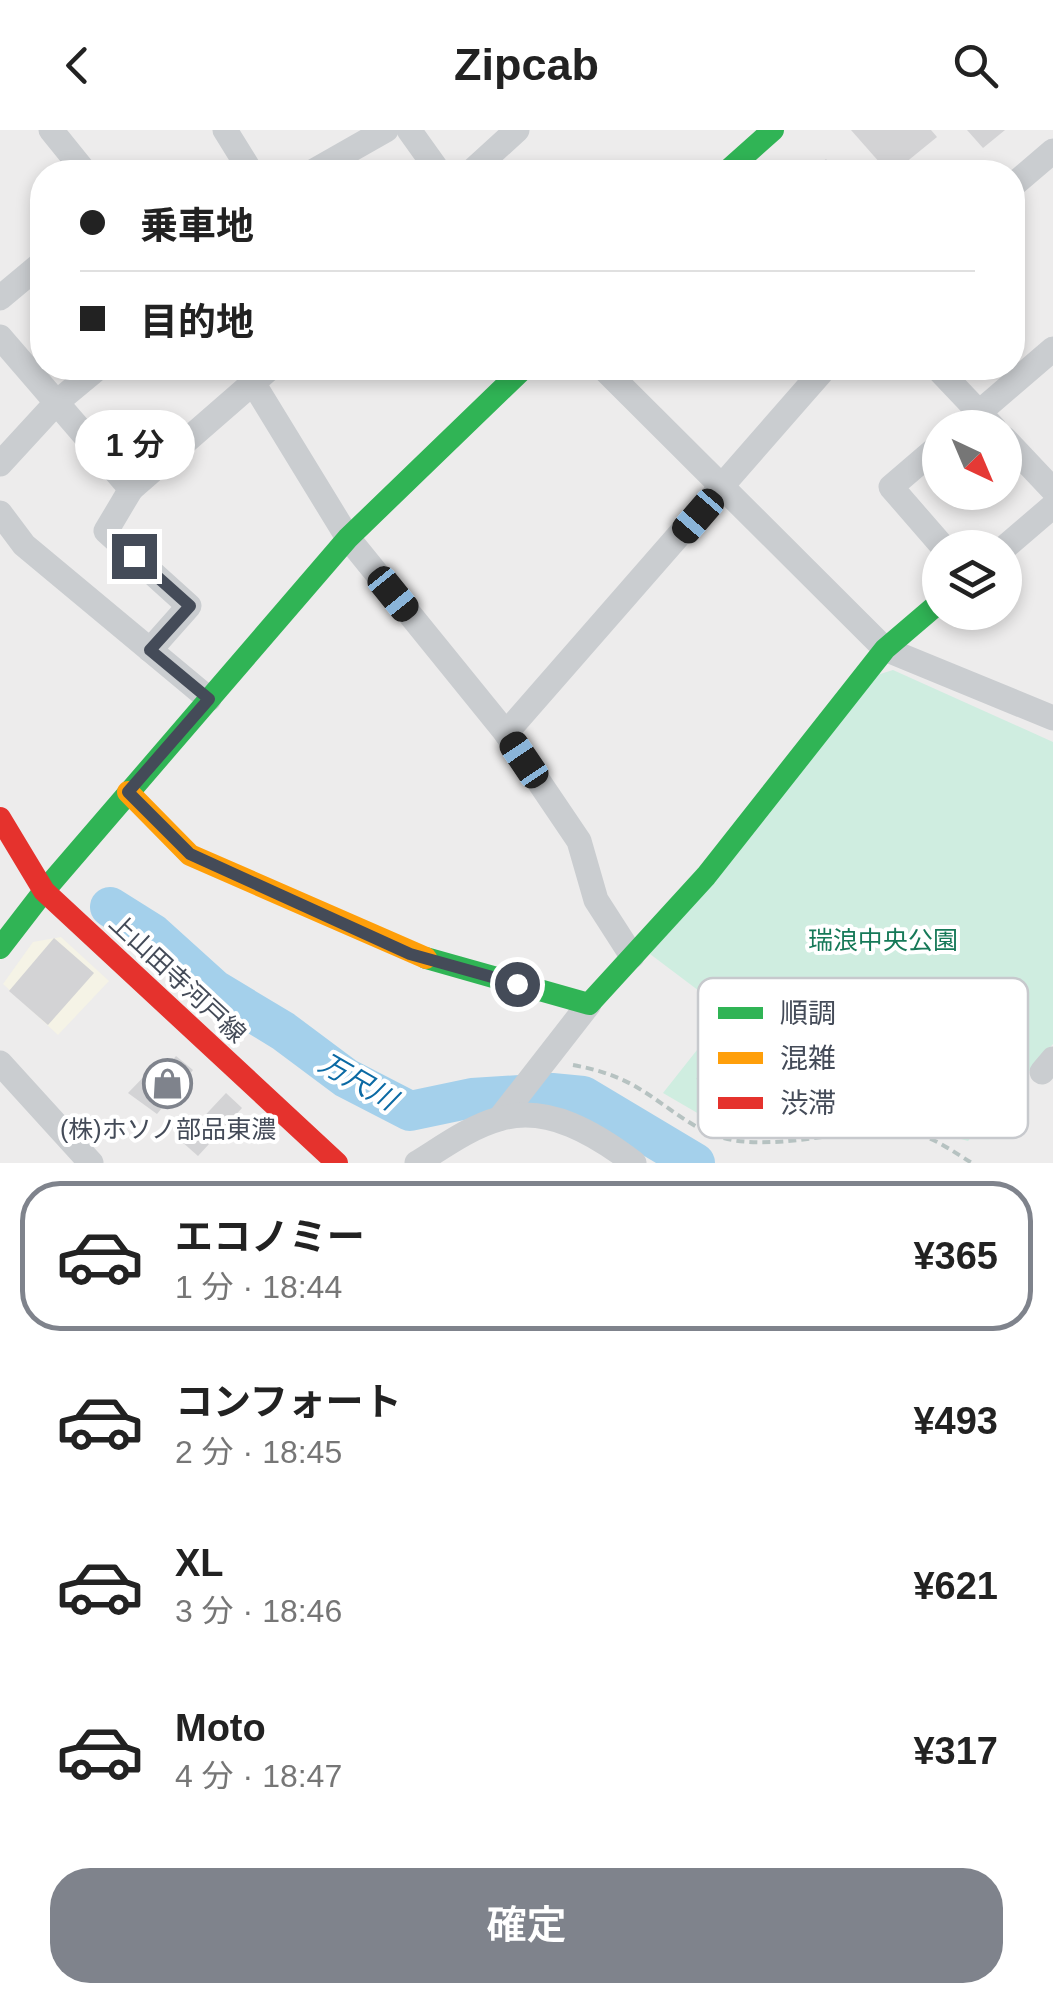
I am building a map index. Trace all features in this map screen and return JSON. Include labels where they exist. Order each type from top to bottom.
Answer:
[{"type":"street","points":[[51,130],[75,160]]},
{"type":"street","points":[[225,130],[244,160]]},
{"type":"street","points":[[333,160],[386,130]]},
{"type":"street","points":[[409,130],[430,160]]},
{"type":"street","points":[[484,160],[517,130]]},
{"type":"street","points":[[746,160],[773,130]]},
{"type":"street","points":[[1025,175],[1053,151]]},
{"type":"street","points":[[0,298],[30,273]]},
{"type":"street","points":[[0,337],[30,372]]},
{"type":"street","points":[[1025,377],[1053,350]]},
{"type":"street","points":[[37,380],[131,489]]},
{"type":"street","points":[[5,449],[83,380]]},
{"type":"street","points":[[150,650],[190,606],[106,531],[131,489],[247,380]]},
{"type":"street","points":[[260,380],[348,538],[506,733],[579,842],[596,900],[632,956]]},
{"type":"street","points":[[0,948],[128,792],[348,538],[512,380]]},
{"type":"street","points":[[615,380],[886,649],[1053,718]]},
{"type":"street","points":[[506,733],[815,380]]},
{"type":"street","points":[[945,380],[969,410]]},
{"type":"street","points":[[990,410],[1022,380]]},
{"type":"street","points":[[1022,457],[1053,490]]},
{"type":"street","points":[[922,460],[890,487],[928,530]]},
{"type":"street","points":[[1022,533],[1053,506]]},
{"type":"street","points":[[0,513],[24,545],[209,699]]},
{"type":"street","points":[[501,1118],[589,1004],[706,876],[886,649],[922,618]]},
{"type":"street","points":[[128,792],[190,854],[224,870],[410,954],[589,1004]]},
{"type":"street","name":"上山田寺河戸線","points":[[0,818],[44,891],[337,1163]]},
{"type":"street","points":[[0,1064],[91,1163]]},
{"type":"street","points":[[417,1163],[501,1118],[538,1117],[574,1124],[634,1163]]},
{"type":"path","points":[[544,1060],[598,1069],[633,1085],[698,1126]]},
{"type":"path","points":[[1028,1089],[1048,1066]]},
{"type":"path","points":[[725,1138],[776,1142],[823,1138]]},
{"type":"path","points":[[925,1138],[972,1163]]},
{"type":"shaded area","points":[[61,937],[109,981],[58,1035],[3,984],[33,942]]},
{"type":"green space","name":"瑞浪中央公園","points":[[893,670],[1053,742],[1053,1044],[1028,1073],[1028,978],[698,978],[698,990],[650,954],[874,676]]},
{"type":"green space","name":"瑞浪中央公園","points":[[698,1049],[698,1113],[663,1093]]},
{"type":"building","points":[[851,130],[931,130],[937,137],[909,160],[877,160]]},
{"type":"building","points":[[967,130],[1005,130],[983,148]]},
{"type":"building","points":[[54,938],[94,973],[48,1025],[9,991]]},
{"type":"building","points":[[176,1056],[193,1070],[157,1114],[128,1093],[161,1059],[171,1062]]},
{"type":"building","points":[[226,1093],[242,1108],[198,1156],[181,1141]]},
{"type":"waterway","name":"万尺川","points":[[110,907],[153,934],[215,990],[283,1031],[346,1078],[410,1111],[472,1098],[552,1093],[583,1096],[695,1163]]},
{"type":"traffic: fast","points":[[739,160],[773,130]]},
{"type":"traffic: fast","points":[[0,948],[44,891],[348,538],[512,380]]},
{"type":"traffic: fast","points":[[426,958],[589,1004],[706,876],[885,649],[922,617]]},
{"type":"traffic: slow","points":[[128,792],[190,855],[426,958]]},
{"type":"traffic: jam","points":[[0,818],[44,891],[337,1163]]},
{"type":"place","name":"(株)ホソノ部品東濃","points":[[168,1083]]},
{"type":"route","points":[[134,556],[190,606],[150,650],[209,699],[128,792],[190,854],[410,954],[517,984]]}]
